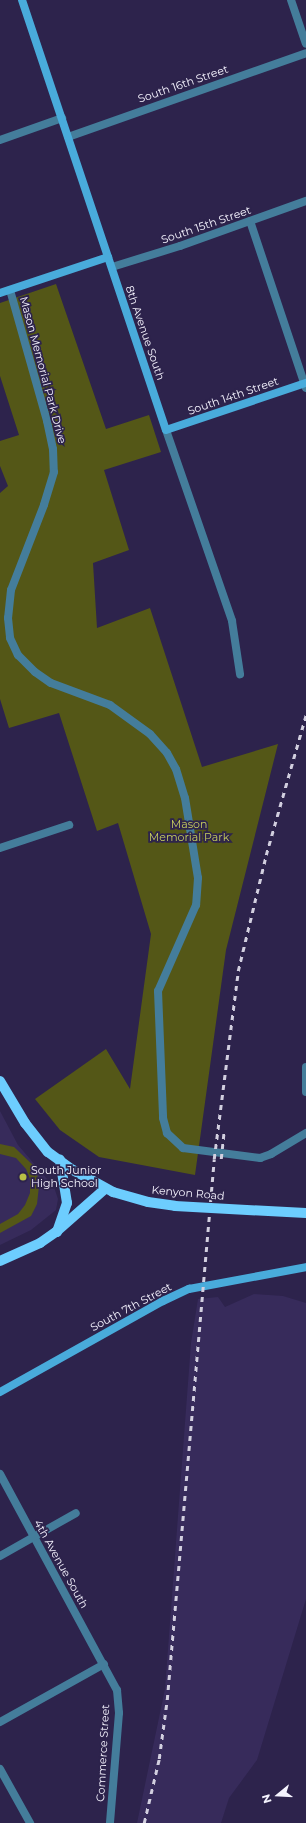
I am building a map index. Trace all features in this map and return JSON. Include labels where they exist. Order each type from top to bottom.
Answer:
[{"type":"main road","name":"Kenyon Road","points":[[0,1081],[23,1121],[48,1152],[105,1189],[148,1202],[175,1206],[306,1213]]},
{"type":"main road","points":[[56,1232],[67,1203],[60,1160]]},
{"type":"main road","points":[[0,1261],[40,1243],[56,1232],[105,1189]]},
{"type":"street","name":"8th Avenue South","points":[[22,0],[166,430],[232,621],[240,674]]},
{"type":"street","points":[[291,0],[306,44]]},
{"type":"street","name":"South 16th Street","points":[[68,137],[306,53]]},
{"type":"street","points":[[0,140],[62,118]]},
{"type":"street","name":"South 15th Street","points":[[112,267],[250,221],[306,200]]},
{"type":"street","points":[[250,221],[305,385]]},
{"type":"street","points":[[0,293],[108,257]]},
{"type":"street","name":"Mason Memorial Park Drive","points":[[10,290],[54,449],[54,472],[44,505],[11,590],[8,618],[10,638],[18,655],[35,672],[51,683],[110,705],[150,734],[167,753],[176,769],[188,813],[198,878],[196,905],[158,991],[163,1118],[167,1133],[183,1148],[260,1158],[271,1154],[306,1133]]},
{"type":"street","name":"South 14th Street","points":[[166,430],[305,385]]},
{"type":"street","points":[[0,848],[69,825]]},
{"type":"street","points":[[306,1067],[306,1092]]},
{"type":"street","name":"South 7th Street","points":[[0,1392],[163,1301],[189,1289],[306,1267]]},
{"type":"street","name":"4th Avenue South","points":[[0,1474],[104,1664]]},
{"type":"street","points":[[0,1556],[76,1513]]},
{"type":"street","points":[[0,1722],[104,1664]]},
{"type":"street","name":"Commerce Street","points":[[104,1664],[117,1690],[119,1713],[110,1823]]},
{"type":"street","points":[[0,1769],[30,1823]]},
{"type":"shaded area","name":"South Junior High School","points":[[0,1111],[18,1145],[54,1187],[58,1199],[56,1210],[31,1230],[0,1245]]},
{"type":"shaded area","points":[[254,1294],[283,1296],[306,1303],[306,1599],[257,1760],[229,1798],[221,1823],[137,1823],[165,1689],[191,1343],[198,1299],[218,1297],[225,1307]]},
{"type":"green space","name":"Mason Memorial Park","points":[[56,284],[106,429],[149,415],[161,452],[104,470],[129,550],[93,563],[97,628],[150,608],[202,767],[278,744],[226,950],[195,1175],[99,1157],[60,1130],[35,1099],[106,1049],[130,1089],[151,934],[118,823],[97,831],[59,713],[9,728],[0,699],[0,493],[8,486],[0,466],[0,441],[19,435],[0,376],[0,303]]},
{"type":"green space","points":[[0,1144],[14,1147],[36,1168],[39,1186],[37,1204],[31,1216],[0,1233],[0,1224],[18,1214],[25,1205],[30,1193],[30,1179],[26,1169],[16,1158],[0,1154]]},
{"type":"railway","points":[[144,1823],[159,1759],[167,1700],[214,1159],[238,971],[266,855],[306,715]]},
{"type":"railway","points":[[221,1159],[224,1131]]},
{"type":"place","name":"South Junior High School","points":[[23,1177]]}]
